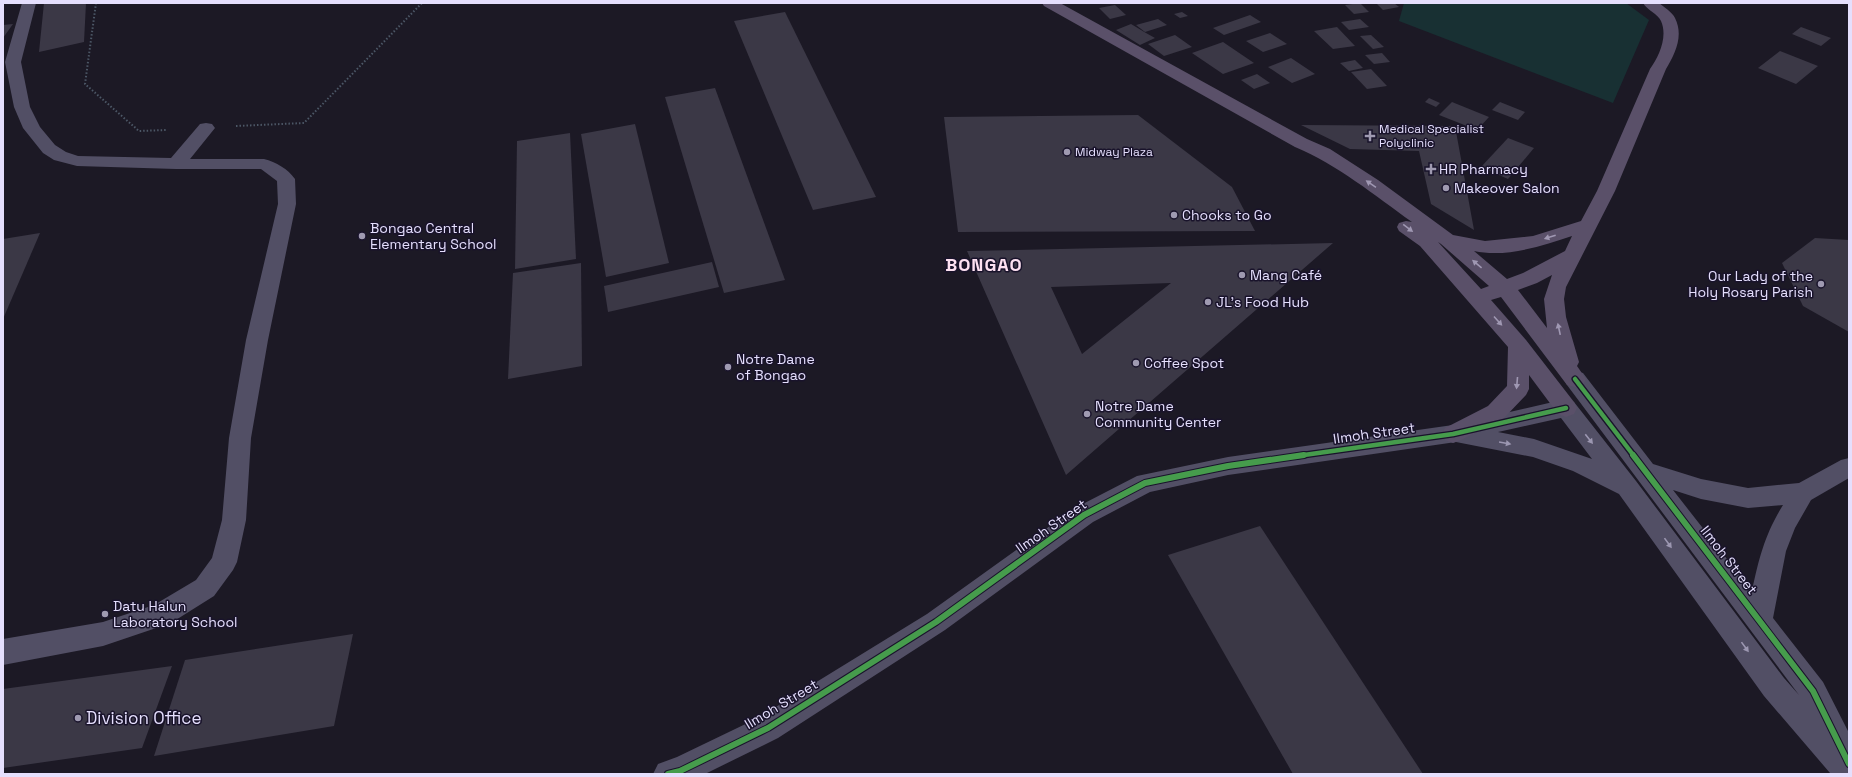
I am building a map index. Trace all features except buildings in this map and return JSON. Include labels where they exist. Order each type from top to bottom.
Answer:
[{"type":"main road","points":[[1049,3],[1301,143],[1324,153],[1372,184],[1448,240],[1505,288],[1575,379]]},
{"type":"main road","points":[[1575,379],[1562,347],[1555,313],[1554,293],[1587,225],[1606,191],[1658,69],[1667,55],[1671,38],[1668,19],[1650,3]]},
{"type":"main road","points":[[1301,143],[1328,168],[1427,242],[1519,344],[1566,408]]},
{"type":"main road","points":[[1448,240],[1485,247],[1534,242],[1587,225]]},
{"type":"main road","points":[[1477,298],[1530,278],[1572,256]]},
{"type":"main road","points":[[1453,434],[1496,412],[1518,389],[1519,344]]},
{"type":"street","points":[[3,652],[103,634],[162,615],[204,588],[224,562],[234,520],[241,431],[257,340],[287,204],[286,179],[277,171],[264,164],[176,164],[78,161],[60,156],[49,149],[32,128],[22,107],[13,62],[29,3]]},
{"type":"street","points":[[176,164],[206,128]]},
{"type":"street","points":[[1575,379],[1566,408],[1628,488],[1774,687],[1849,774]]},
{"type":"street","name":"Ilmoh Street","points":[[1575,379],[1813,690],[1849,764]]},
{"type":"street","name":"Ilmoh Street","points":[[668,774],[680,771],[768,728],[936,622],[1084,515],[1145,484],[1228,466],[1453,434],[1566,408]]},
{"type":"street","points":[[1453,434],[1534,448],[1580,464],[1628,488]]},
{"type":"street","points":[[1646,471],[1701,489],[1748,498],[1803,493],[1849,467]]},
{"type":"street","points":[[1760,619],[1773,551],[1784,524],[1803,493]]},
{"type":"path","points":[[96,3],[85,84],[139,132],[304,123],[422,3]]},
{"type":"green space","points":[[1404,3],[1626,3],[1649,20],[1613,103],[1399,21]]},
{"type":"cycle path","points":[[1575,379],[1813,691],[1849,764]]},
{"type":"cycle path","points":[[668,774],[680,771],[768,728],[936,622],[1084,515],[1145,483],[1228,466],[1453,434],[1566,408]]},
{"type":"place","name":"Medical Specialist Polyclinic","points":[[1370,136]]},
{"type":"place","name":"Midway Plaza","points":[[1067,152]]},
{"type":"place","name":"HR Pharmacy","points":[[1431,169]]},
{"type":"place","name":"Makeover Salon","points":[[1446,188]]},
{"type":"place","name":"Chooks to Go","points":[[1174,215]]},
{"type":"place","name":"Bongao Central Elementary School","points":[[362,236]]},
{"type":"place","name":"Mang Café","points":[[1242,275]]},
{"type":"place","name":"Our Lady of the Holy Rosary Parish","points":[[1821,284]]},
{"type":"place","name":"JL's Food Hub","points":[[1208,302]]},
{"type":"place","name":"Coffee Spot","points":[[1136,363]]},
{"type":"place","name":"Notre Dame of Bongao","points":[[728,367]]},
{"type":"place","name":"Notre Dame Community Center","points":[[1087,414]]},
{"type":"place","name":"Datu Halun Laboratory School","points":[[105,614]]},
{"type":"place","name":"Division Office","points":[[78,718]]},
{"type":"district","name":"BONGAO","points":[[984,265]]}]
